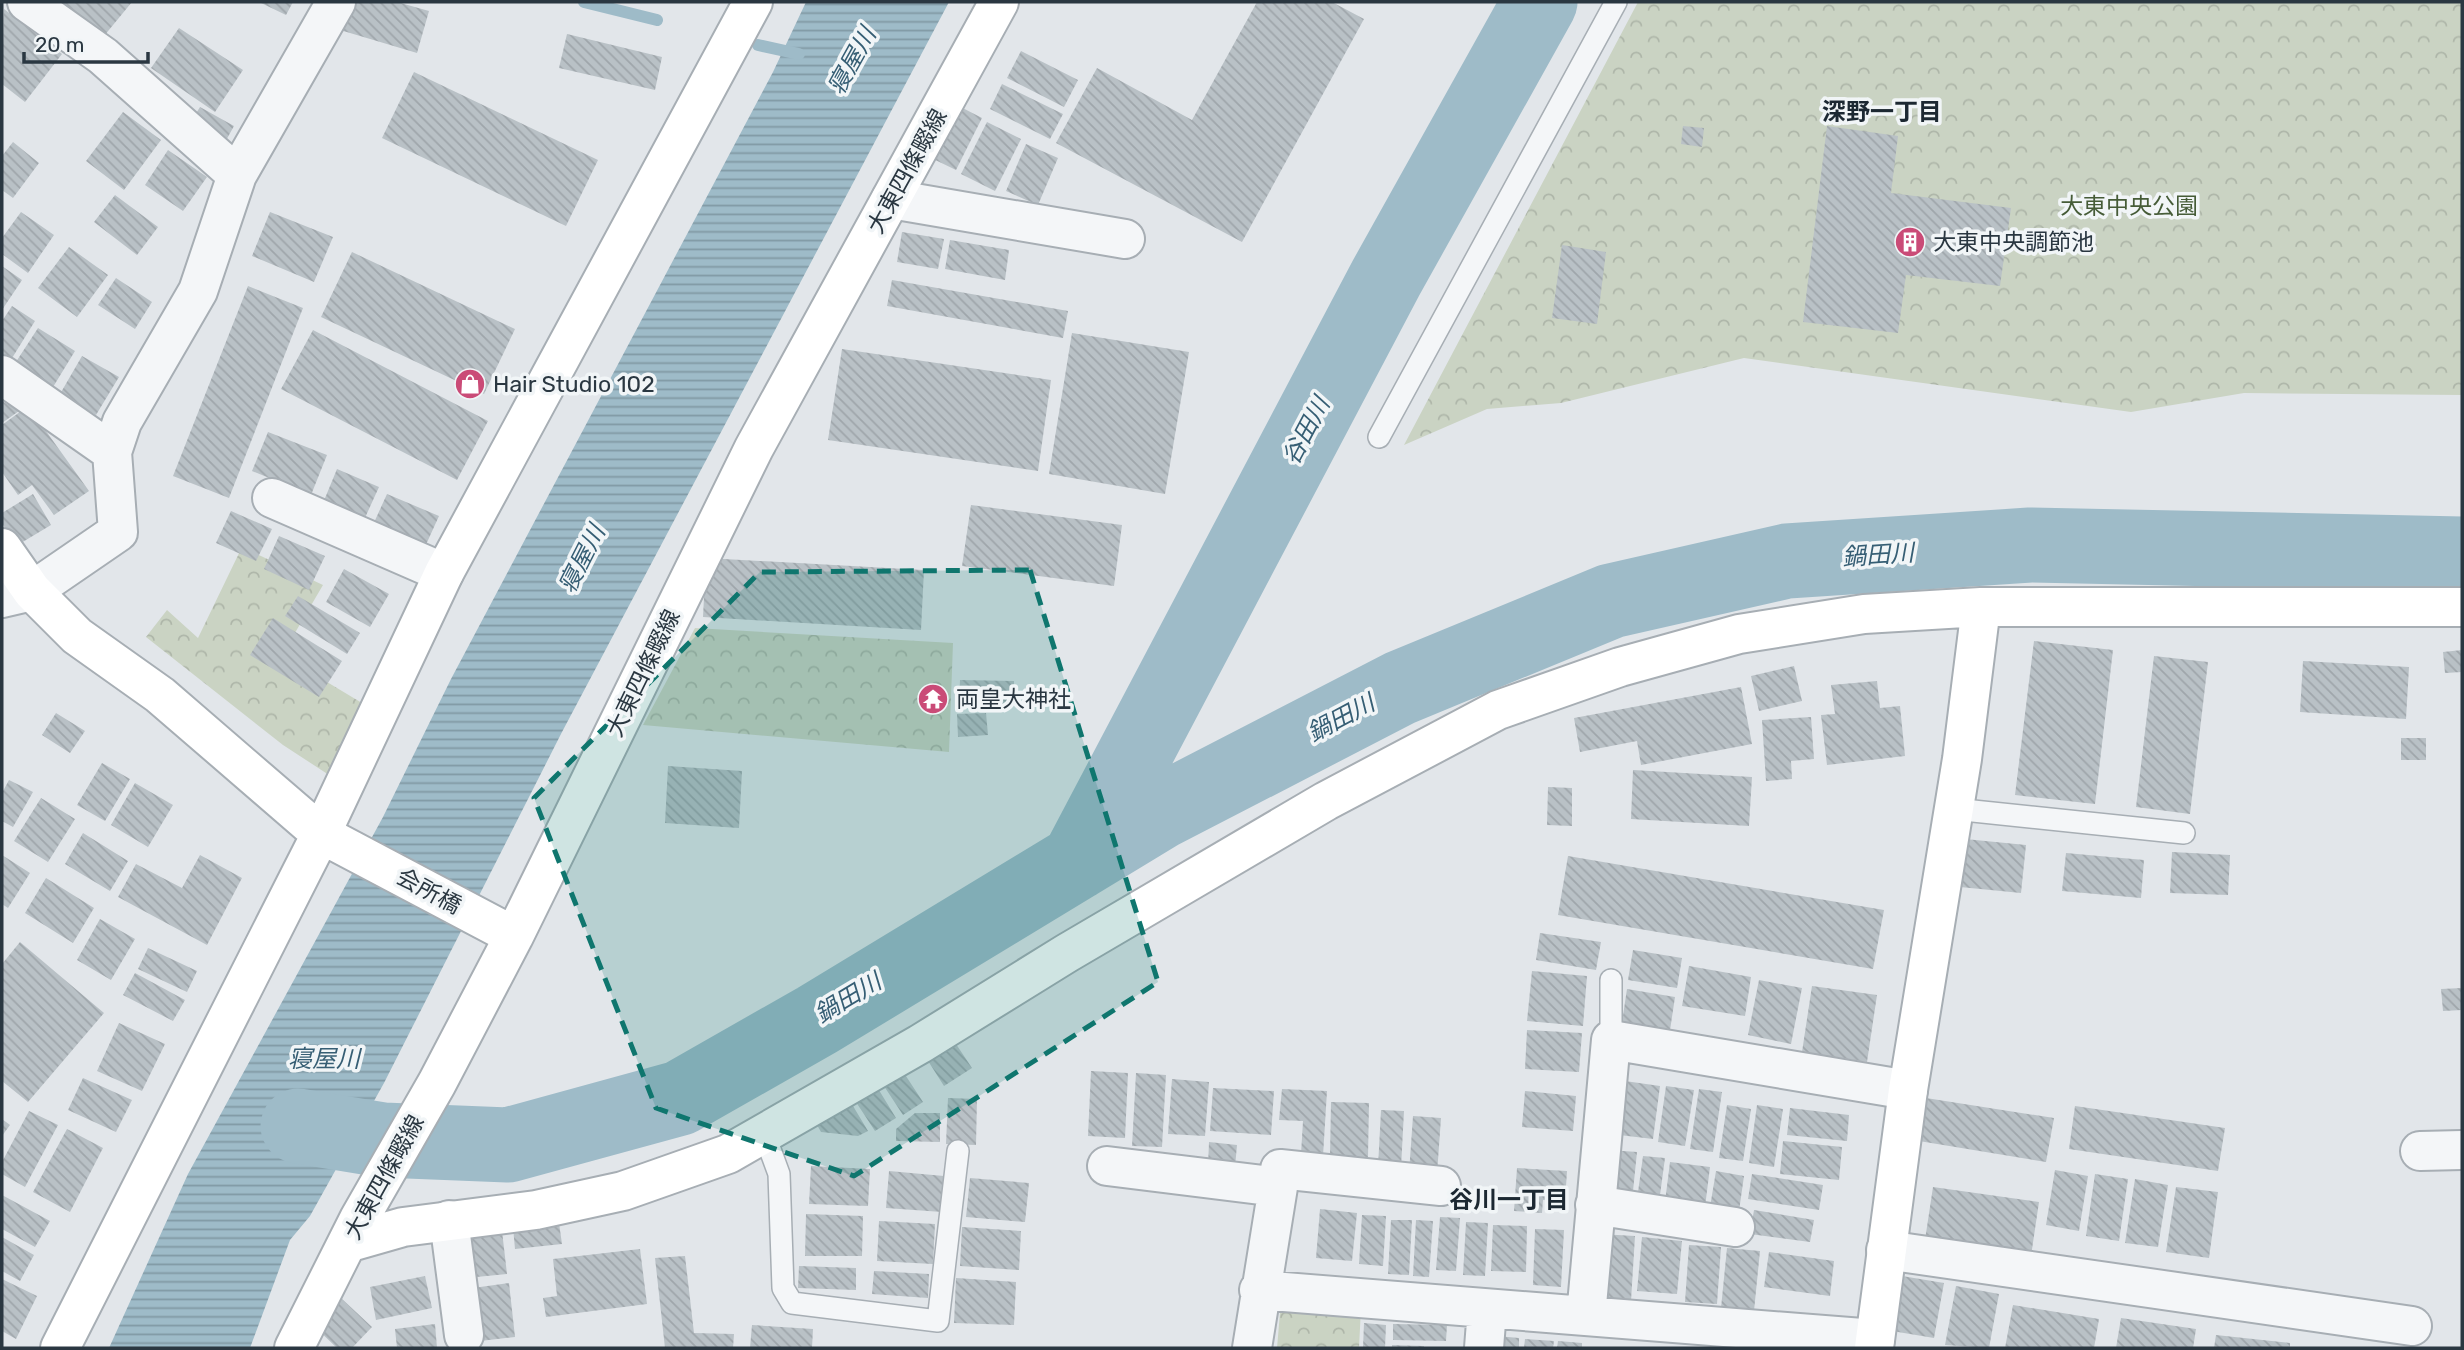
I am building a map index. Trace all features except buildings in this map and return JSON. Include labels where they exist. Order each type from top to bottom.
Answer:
[{"type":"street","points":[[27,2],[103,56],[237,175]]},
{"type":"street","points":[[17,594],[118,531],[113,452],[122,422],[198,290],[237,175],[336,2]]},
{"type":"street","name":"大東四條畷線","points":[[294,1348],[353,1231],[437,1083],[514,936],[754,448],[999,2]]},
{"type":"street","points":[[60,1348],[332,840],[444,573],[748,3]]},
{"type":"street","points":[[891,200],[1125,239]]},
{"type":"street","points":[[2,375],[113,452]]},
{"type":"street","points":[[271,498],[444,573]]},
{"type":"street","name":"会所橋","points":[[2,548],[17,594],[160,695],[332,840],[514,936]]},
{"type":"street","points":[[1259,1290],[1874,1344],[1908,1090],[1954,809],[1981,607]]},
{"type":"street","points":[[353,1231],[536,1210],[623,1191],[728,1154],[920,1044],[1067,953],[1326,801],[1498,710],[1620,667],[1740,634],[1864,614],[1981,607],[2462,607]]},
{"type":"street","points":[[1586,1317],[1611,1040],[1908,1090]]},
{"type":"street","points":[[2420,1152],[2462,1150]]},
{"type":"street","points":[[1107,1166],[1278,1187]]},
{"type":"street","points":[[1252,1348],[1280,1169],[1441,1186]]},
{"type":"street","points":[[1595,1205],[1735,1227]]},
{"type":"street","points":[[449,1220],[464,1335]]},
{"type":"street","points":[[1886,1250],[2412,1326]]},
{"type":"street","points":[[1485,1348],[1488,1309]]},
{"type":"lane","points":[[1379,437],[1616,2]]},
{"type":"lane","points":[[1954,809],[2184,832]]},
{"type":"lane","points":[[1611,979],[1611,1040]]},
{"type":"lane","points":[[764,1133],[779,1174],[783,1288],[792,1303],[939,1321],[958,1152]]},
{"type":"highlighted area","points":[[1030,570],[1158,982],[854,1176],[656,1108],[534,798],[760,572]]},
{"type":"green space","name":"大東中央公園","points":[[1638,2],[2462,2],[2462,395],[2244,393],[2131,412],[1744,358],[1561,403],[1487,409],[1404,445]]},
{"type":"green space","points":[[242,547],[323,585],[282,655],[362,703],[329,775],[283,745],[146,637],[167,610],[198,638]]},
{"type":"green space","points":[[695,628],[953,643],[949,752],[643,725]]},
{"type":"green space","points":[[1281,1301],[1361,1308],[1359,1348],[1277,1348]]},
{"type":"water","name":"寝屋川","points":[[806,2],[949,2],[562,732],[384,1083],[310,1216],[290,1240],[250,1348],[109,1348],[188,1174],[383,817],[451,679],[773,72]]},
{"type":"waterway","points":[[584,2],[657,20]]},
{"type":"waterway","name":"谷田川","points":[[1078,862],[1386,278],[1540,2]]},
{"type":"waterway","points":[[758,45],[799,54]]},
{"type":"waterway","name":"鍋田川","points":[[298,1126],[383,1140],[508,1145],[680,1098],[817,1020],[1160,812],[1400,688],[1611,601],[1787,561],[2030,545],[2462,554]]},
{"type":"place","name":"大東中央調節池","points":[[1910,242]]},
{"type":"place","name":"Hair Studio 102","points":[[470,384]]},
{"type":"place","name":"両皇大神社","points":[[933,699]]},
{"type":"district","name":"深野一丁目","points":[[1882,112]]},
{"type":"district","name":"谷川一丁目","points":[[1509,1200]]}]
